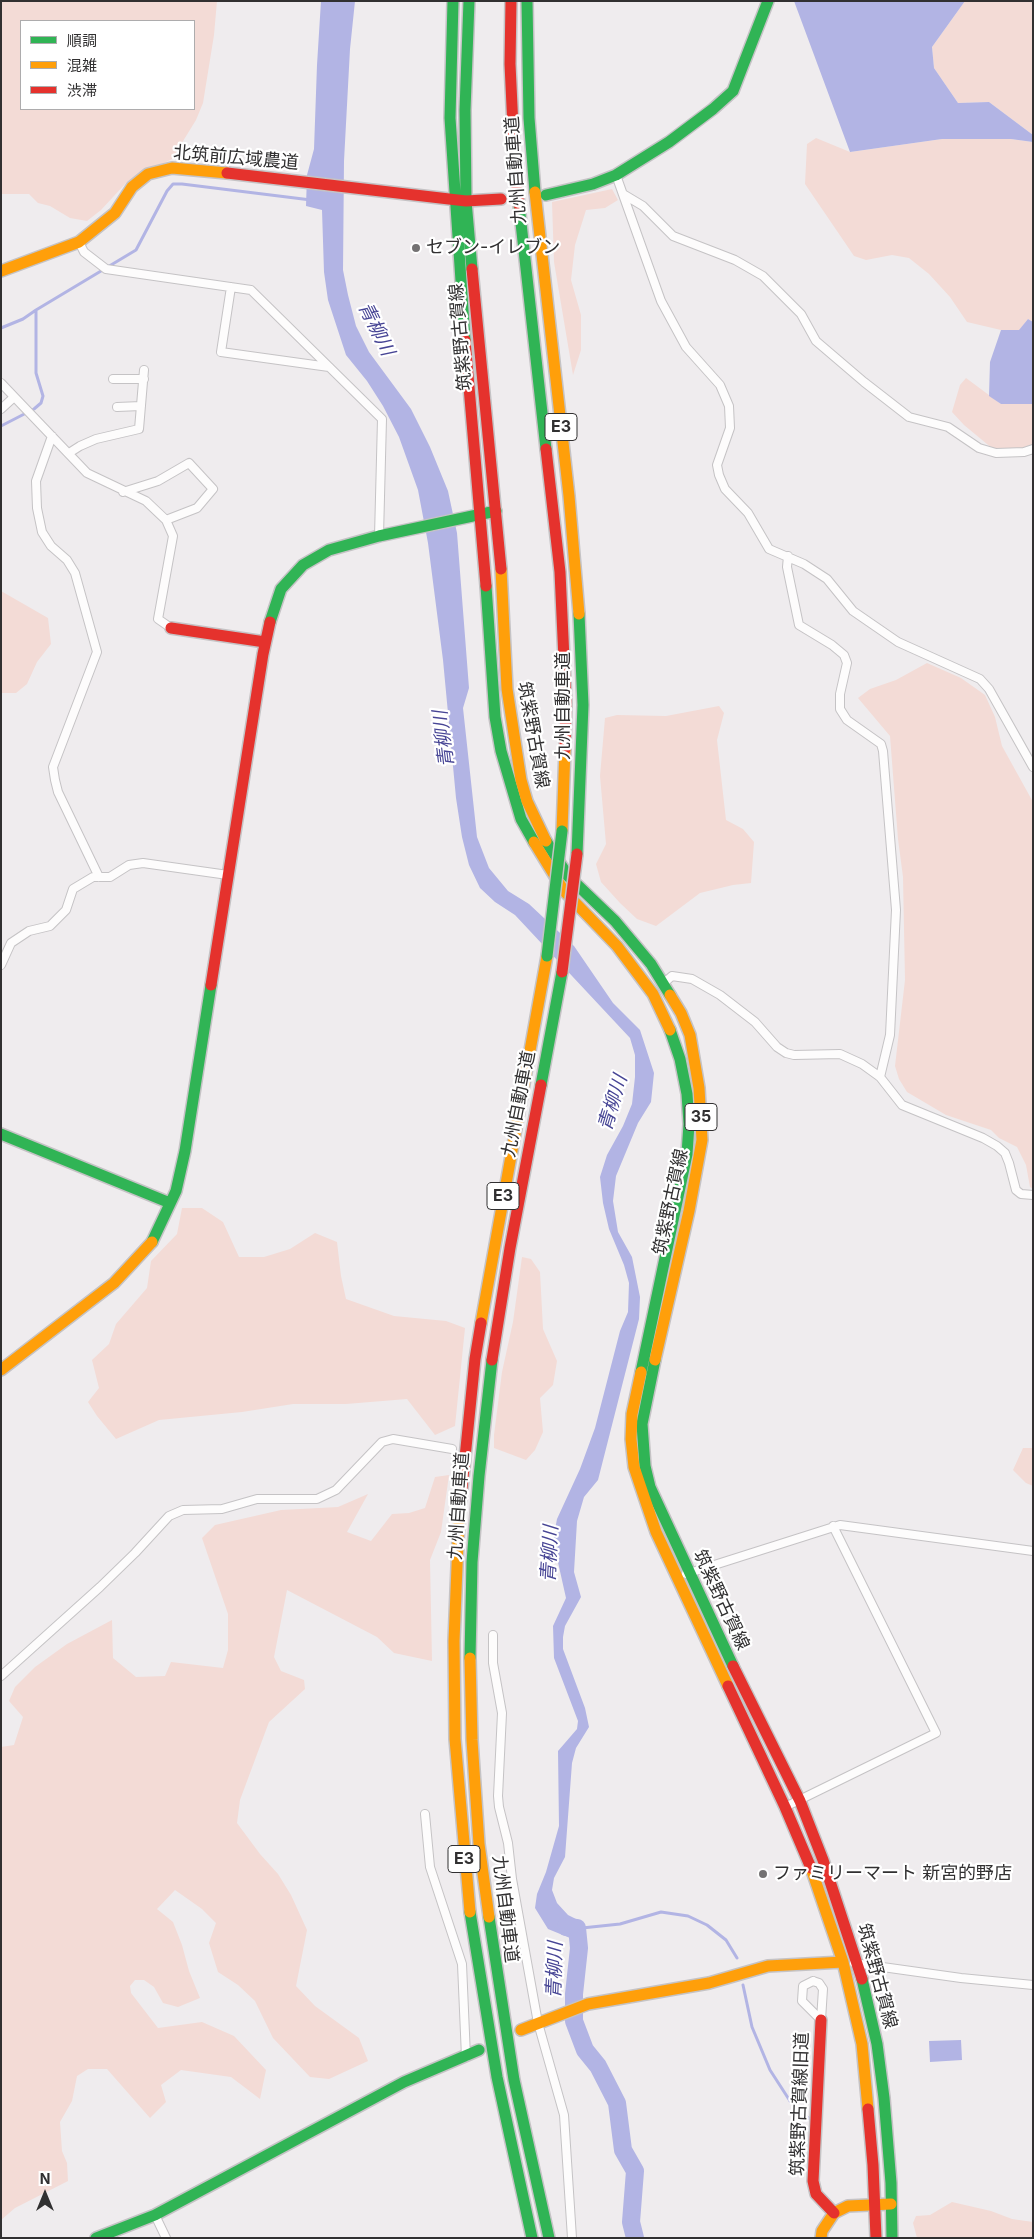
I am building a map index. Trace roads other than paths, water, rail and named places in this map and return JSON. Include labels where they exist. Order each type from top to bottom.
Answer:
[{"type":"main road","name":"筑紫野古賀線","points":[[453,1],[450,118],[454,199],[496,717],[501,750],[521,819],[538,853],[564,891],[617,946],[653,994],[667,1023],[680,1059],[687,1094],[689,1124],[687,1154],[632,1414],[631,1439],[639,1485],[656,1532],[785,1807],[817,1883],[843,1962],[862,2044],[876,2205],[876,2238]]},
{"type":"main road","name":"筑紫野古賀線","points":[[469,1],[465,110],[466,201],[476,323],[496,511],[509,715],[519,772],[527,801],[551,849],[568,876],[615,921],[651,964],[664,983],[681,1013],[690,1035],[699,1088],[702,1140],[689,1210],[646,1397],[642,1424],[642,1445],[650,1487],[689,1573],[800,1801],[823,1860],[857,1963],[877,2044],[884,2098],[892,2238]]},
{"type":"main road","name":"九州自動車道","points":[[511,1],[510,64],[515,170],[560,572],[566,703],[562,830],[547,956],[475,1359],[465,1437],[456,1554],[454,1650],[455,1739],[472,1930],[483,1999],[514,2158],[532,2238]]},
{"type":"main road","name":"九州自動車道","points":[[527,1],[529,118],[533,176],[569,496],[582,651],[582,740],[577,854],[562,972],[510,1248],[482,1439],[472,1562],[470,1640],[472,1740],[479,1844],[500,2000],[549,2238]]},
{"type":"main road","points":[[546,195],[593,184],[616,175],[668,142],[713,110],[733,91],[768,1]]},
{"type":"main road","name":"北筑前広域農道","points":[[1,270],[79,242],[115,213],[132,187],[148,174],[172,168],[466,201],[501,199]]},
{"type":"main road","points":[[1,1370],[114,1283],[151,1243],[176,1191],[185,1152],[265,642],[281,589],[303,565],[330,550],[379,536],[496,511]]},
{"type":"main road","points":[[171,628],[265,642]]},
{"type":"main road","points":[[1,1134],[170,1203]]},
{"type":"main road","points":[[521,2030],[588,2004],[709,1983],[768,1966],[843,1962]]},
{"type":"main road","name":"筑紫野古賀線旧道","points":[[821,2020],[814,2181],[816,2194],[834,2213]]},
{"type":"main road","points":[[96,2238],[155,2215],[404,2082],[479,2050]]},
{"type":"main road","points":[[821,2238],[822,2231],[834,2213],[848,2206],[891,2204]]},
{"type":"street","points":[[616,175],[661,301],[686,347],[720,385],[729,406],[730,428],[717,465],[725,489],[748,513],[769,549],[788,556],[827,579],[853,611],[898,642],[980,679],[989,689],[1033,767]]},
{"type":"street","points":[[623,194],[643,206],[673,236],[735,260],[763,276],[800,314],[816,341],[909,418],[948,427],[979,448],[996,452],[1024,452],[1033,449]]},
{"type":"street","points":[[79,242],[84,252],[106,269],[251,290],[329,366],[382,419],[379,536]]},
{"type":"street","points":[[231,287],[221,352],[329,366]]},
{"type":"street","points":[[69,453],[80,446],[96,440],[139,429],[144,370]]},
{"type":"street","points":[[113,379],[144,379]]},
{"type":"street","points":[[1,383],[13,398],[87,473],[123,492],[146,501],[166,520],[173,536],[158,618],[171,628]]},
{"type":"street","points":[[1,409],[13,398]]},
{"type":"street","points":[[117,406],[141,406]]},
{"type":"street","points":[[52,436],[36,481],[37,508],[42,532],[51,546],[67,560],[75,573],[97,652],[53,767],[58,792],[99,877]]},
{"type":"street","points":[[123,492],[158,481],[189,463],[213,489],[197,508],[166,520]]},
{"type":"street","points":[[788,556],[787,567],[799,625],[832,645],[844,655],[847,663],[840,694],[840,709],[847,720],[881,744],[883,751],[896,910],[890,1035],[880,1077]]},
{"type":"street","points":[[1,965],[11,943],[28,931],[50,926],[66,910],[73,889],[93,877],[110,877],[129,865],[143,863],[228,875]]},
{"type":"street","points":[[664,983],[672,976],[692,979],[720,995],[755,1022],[786,1053],[794,1055],[840,1054],[862,1064],[880,1077],[902,1105],[983,1138],[997,1146],[1005,1153],[1010,1163],[1016,1190],[1020,1194],[1033,1195]]},
{"type":"street","points":[[1,1676],[100,1587],[169,1516],[183,1510],[222,1509],[257,1499],[318,1499],[336,1490],[382,1442],[393,1439],[452,1449]]},
{"type":"street","points":[[676,1575],[689,1573],[840,1525],[1033,1550]]},
{"type":"street","points":[[785,1807],[936,1733],[833,1526]]},
{"type":"street","points":[[493,1635],[493,1663],[502,1714],[498,1796],[508,1843],[512,1879],[538,2023],[564,2115],[572,2238]]},
{"type":"street","points":[[425,1814],[430,1867],[462,1964],[466,2057]]},
{"type":"street","points":[[843,1962],[961,1978],[1033,1985]]},
{"type":"street","name":"筑紫野古賀線旧道","points":[[813,1981],[819,1983],[823,1989],[821,2020],[802,2001],[801,1993],[807,1983],[813,1981]]},
{"type":"street","points":[[155,2215],[166,2238]]},
{"type":"water","points":[[321,1],[355,1],[350,49],[344,161],[343,270],[348,295],[356,326],[369,352],[411,409],[430,447],[448,491],[457,533],[469,688],[463,708],[477,837],[489,868],[508,891],[529,904],[574,946],[613,1003],[640,1030],[654,1073],[651,1102],[638,1123],[616,1176],[613,1201],[618,1232],[632,1257],[640,1297],[639,1319],[598,1480],[584,1497],[577,1521],[574,1572],[581,1597],[565,1626],[563,1637],[563,1649],[585,1708],[589,1727],[576,1748],[572,1763],[565,1857],[554,1878],[552,1890],[557,1903],[568,1915],[584,1923],[582,1940],[575,1940],[548,1929],[535,1908],[537,1894],[546,1872],[559,1826],[558,1751],[577,1729],[578,1721],[554,1658],[553,1626],[566,1598],[553,1540],[557,1519],[580,1469],[595,1428],[620,1331],[628,1312],[629,1283],[624,1265],[609,1229],[600,1177],[607,1155],[623,1126],[632,1104],[635,1055],[630,1038],[515,915],[495,902],[480,888],[469,865],[462,837],[456,798],[443,660],[428,543],[418,490],[399,437],[383,406],[367,381],[346,355],[328,300],[324,272],[322,210],[306,206],[307,175],[314,149]]},
{"type":"water","points":[[794,1],[965,1],[932,47],[934,68],[958,103],[989,102],[1033,135],[1033,142],[1011,139],[942,139],[850,152]]},
{"type":"water","points":[[1028,319],[1033,322],[1033,404],[1001,404],[989,396],[990,362],[1001,330],[1019,330]]},
{"type":"water","points":[[961,2040],[962,2060],[930,2062],[929,2041]]},
{"type":"waterway","points":[[1,426],[34,409],[41,403],[43,396],[36,373],[36,310],[136,250],[167,191],[173,184],[311,200]]},
{"type":"waterway","points":[[1,328],[23,319],[36,310]]},
{"type":"waterway","points":[[582,1928],[620,1924],[661,1912],[688,1916],[707,1925],[726,1940],[737,1958]]},
{"type":"waterway","name":"青柳川","points":[[566,1927],[577,1928],[579,1948],[574,1994],[574,2021],[585,2050],[598,2066],[617,2103],[623,2150],[635,2171],[631,2222],[635,2238]]},
{"type":"waterway","points":[[743,1985],[752,2027],[770,2070],[790,2101],[799,2112],[810,2119]]},
{"type":"place","name":"セブン-イレブン","points":[[416,248]]},
{"type":"place","name":"ファミリーマート 新宮的野店","points":[[763,1874]]}]
